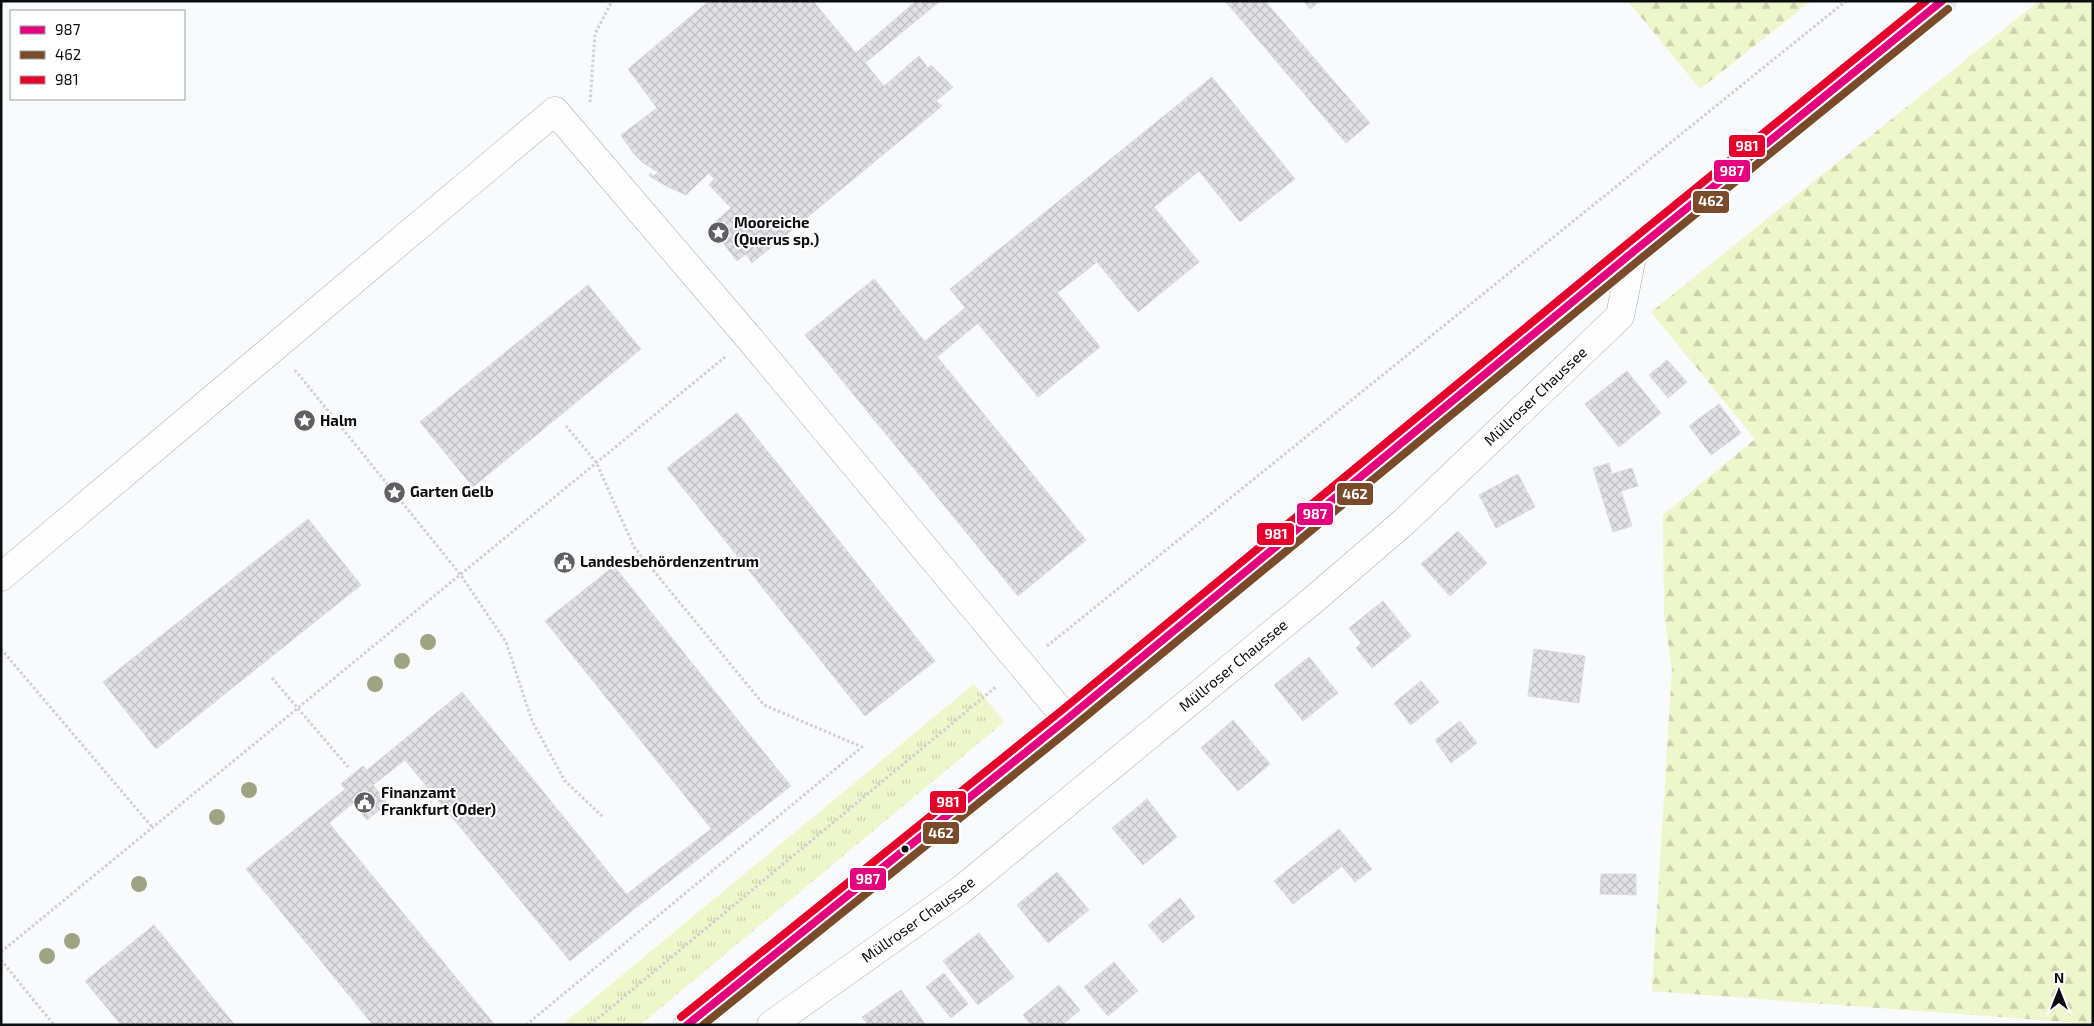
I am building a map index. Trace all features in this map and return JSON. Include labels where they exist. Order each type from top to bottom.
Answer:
[{"type":"main road","points":[[686,1025],[1067,719],[1633,252],[1942,1]]},
{"type":"lane","points":[[1,577],[555,111],[749,338],[1067,719]]},
{"type":"lane","name":"Müllroser Chaussee","points":[[771,1025],[962,890],[1312,601],[1405,521],[1620,316],[1633,252]]},
{"type":"path","points":[[586,148],[595,34],[612,1]]},
{"type":"path","points":[[590,1025],[1022,665],[1846,1]]},
{"type":"path","points":[[1,952],[749,338]]},
{"type":"path","points":[[276,346],[460,574],[506,642],[532,721],[565,781],[602,816]]},
{"type":"path","points":[[526,1025],[862,747],[764,705],[634,547],[596,462],[566,426]]},
{"type":"path","points":[[1,649],[152,827]]},
{"type":"path","points":[[272,678],[348,767]]},
{"type":"path","points":[[1,960],[54,1025]]},
{"type":"green space","points":[[1628,1],[1811,1],[1700,89]]},
{"type":"green space","points":[[2039,1],[2093,1],[2093,1024],[1652,991],[1672,669],[1664,615],[1663,515],[1755,439],[1651,312]]},
{"type":"green space","points":[[974,684],[1004,722],[640,1025],[562,1025]]},
{"type":"building","points":[[709,1],[813,1],[856,53],[916,1],[940,1],[865,63],[884,86],[919,56],[928,68],[931,65],[953,87],[936,101],[942,106],[752,263],[746,254],[737,261],[710,226],[731,208],[709,185],[714,179],[709,173],[686,195],[649,176],[650,173],[654,176],[658,172],[643,163],[634,154],[621,135],[657,108],[628,69]]},
{"type":"building","points":[[1225,1],[1265,1],[1370,123],[1346,143]]},
{"type":"building","points":[[1304,1],[1320,1],[1310,9]]},
{"type":"building","points":[[1212,77],[1295,179],[1240,222],[1199,171],[1154,207],[1199,262],[1138,312],[1097,262],[1057,293],[1100,347],[1038,397],[950,289]]},
{"type":"building","points":[[874,279],[1086,540],[1018,596],[805,335]]},
{"type":"building","points":[[588,285],[641,349],[473,487],[420,422]]},
{"type":"building","points":[[965,308],[978,323],[937,357],[925,341]]},
{"type":"building","points":[[1667,360],[1687,382],[1668,398],[1649,375]]},
{"type":"building","points":[[1627,371],[1661,413],[1619,447],[1585,404]]},
{"type":"building","points":[[1719,404],[1741,433],[1711,455],[1689,426]]},
{"type":"building","points":[[737,413],[935,661],[865,716],[667,468]]},
{"type":"building","points":[[1609,463],[1612,474],[1632,468],[1638,486],[1621,491],[1632,526],[1613,532],[1593,468]]},
{"type":"building","points":[[1518,474],[1535,507],[1496,528],[1479,495]]},
{"type":"building","points":[[308,519],[361,585],[156,749],[103,682]]},
{"type":"building","points":[[1458,531],[1487,563],[1450,596],[1421,564]]},
{"type":"building","points":[[614,566],[791,786],[721,841],[545,621]]},
{"type":"building","points":[[1383,601],[1411,636],[1372,668],[1356,648],[1361,643],[1349,628]]},
{"type":"building","points":[[1534,649],[1585,656],[1579,703],[1528,696]]},
{"type":"building","points":[[1309,657],[1338,693],[1303,721],[1274,685]]},
{"type":"building","points":[[1421,681],[1439,702],[1411,725],[1394,703]]},
{"type":"building","points":[[462,692],[637,907],[570,961],[405,760],[373,785],[388,803],[367,820],[353,803],[329,823],[495,1025],[373,1025],[246,869],[345,789],[341,784],[363,766],[367,770]]},
{"type":"building","points":[[1233,720],[1270,764],[1238,791],[1201,748]]},
{"type":"building","points":[[1460,721],[1477,743],[1451,763],[1435,740]]},
{"type":"building","points":[[1147,799],[1177,837],[1143,865],[1112,828]]},
{"type":"building","points":[[711,829],[721,841],[637,907],[627,894]]},
{"type":"building","points":[[1339,829],[1372,869],[1355,882],[1342,866],[1293,904],[1274,881]]},
{"type":"building","points":[[1057,872],[1089,910],[1048,943],[1017,905]]},
{"type":"building","points":[[1601,874],[1636,874],[1636,895],[1600,894]]},
{"type":"building","points":[[1180,898],[1195,917],[1163,943],[1148,925]]},
{"type":"building","points":[[154,925],[235,1025],[121,1025],[85,981]]},
{"type":"building","points":[[979,933],[1014,977],[978,1005],[943,961]]},
{"type":"building","points":[[1114,962],[1138,991],[1108,1016],[1084,987]]},
{"type":"building","points":[[944,973],[968,1004],[951,1018],[926,987]]},
{"type":"building","points":[[1059,985],[1080,1010],[1062,1025],[1051,1025],[1050,1023],[1048,1025],[1031,1025],[1023,1015]]},
{"type":"building","points":[[901,990],[926,1025],[868,1025],[862,1017]]},
{"type":"transit line","name":"981","points":[[681,1017],[1061,711],[1627,244],[1926,1]]},
{"type":"transit line","name":"987","points":[[687,1025],[1067,719],[1633,252],[1942,1]]},
{"type":"transit line","name":"462","points":[[703,1025],[1073,727],[1639,260],[1948,9]]},
{"type":"place","name":"Mooreiche (Querus sp.)","points":[[718,232]]},
{"type":"place","name":"Halm","points":[[304,421]]},
{"type":"place","name":"Garten Gelb","points":[[394,492]]},
{"type":"place","name":"Landesbehördenzentrum","points":[[564,562]]},
{"type":"place","name":"Finanzamt Frankfurt (Oder)","points":[[365,802]]}]
